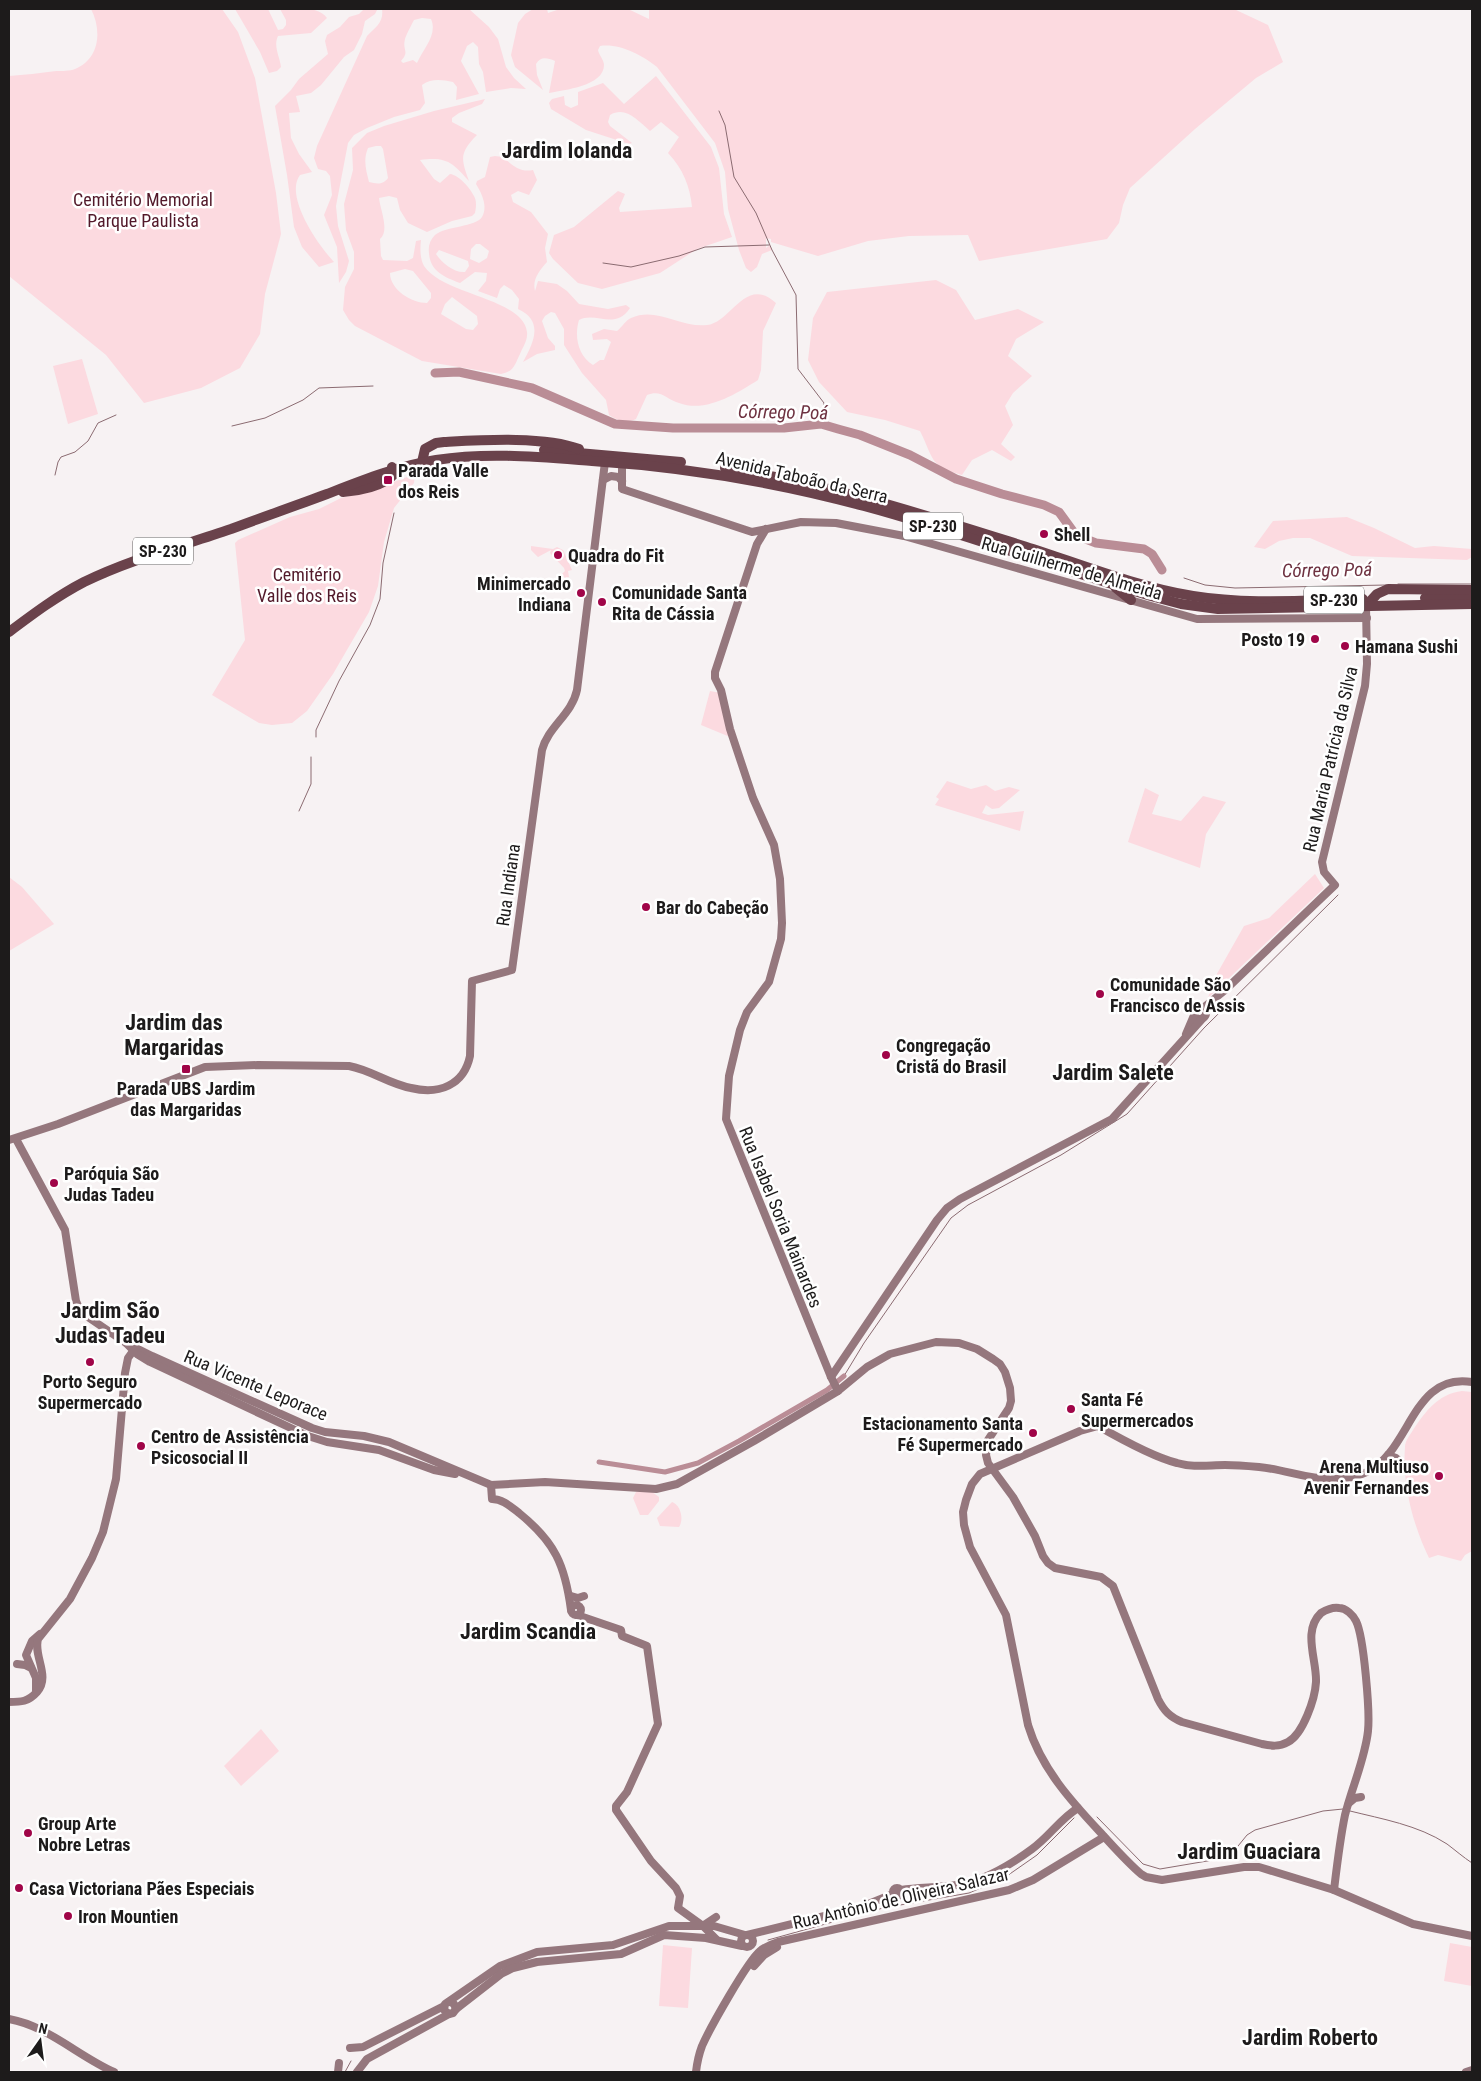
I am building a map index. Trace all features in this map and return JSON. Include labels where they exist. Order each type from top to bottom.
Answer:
[{"type":"highway","name":"Avenida Taboão da Serra","points":[[332,490],[392,466],[457,450],[511,448],[647,458],[761,474],[839,491],[928,516],[1080,564],[1112,579],[1192,596],[1222,600],[1303,604]]},
{"type":"highway","name":"Avenida Taboão da Serra","points":[[420,459],[496,455],[622,463],[728,475],[863,506],[1112,579],[1181,604],[1218,609],[1472,597]]},
{"type":"highway","name":"SP-230","points":[[9,624],[68,584],[102,568],[332,490]]},
{"type":"highway","name":"SP-230","points":[[9,632],[38,609],[83,583],[157,553],[232,529],[332,490]]},
{"type":"highway","points":[[1112,579],[1131,600]]},
{"type":"highway","points":[[1369,602],[1382,590],[1388,589],[1472,590]]},
{"type":"highway","name":"Avenida Taboão da Serra","points":[[1369,602],[1381,604],[1472,604]]},
{"type":"highway","points":[[1164,610],[1168,606],[1181,604]]},
{"type":"street","name":"Rua Indiana","points":[[12,1140],[205,1067],[334,1065],[364,1069],[411,1089],[427,1090],[451,1086],[464,1070],[470,1056],[472,981],[512,970],[543,746],[570,710],[578,690],[605,462]]},
{"type":"street","points":[[622,463],[622,484]]},
{"type":"street","points":[[603,480],[611,476],[618,477],[622,484],[752,532],[759,539],[766,529]]},
{"type":"street","name":"Rua Guilherme de Almeida","points":[[752,532],[800,522],[836,523],[888,532],[994,560],[1198,619],[1367,618]]},
{"type":"street","name":"Rua Isabel Soria Mainardes","points":[[759,539],[715,672],[730,729],[754,798],[774,845],[780,879],[781,939],[770,977],[764,990],[747,1012],[740,1030],[729,1076],[725,1112],[730,1132],[834,1384]]},
{"type":"street","name":"Rua Maria Patrícia da Silva","points":[[1204,1014],[1224,991],[1334,885],[1324,872],[1322,862],[1365,686],[1368,664],[1367,618],[1369,602]]},
{"type":"street","points":[[1303,604],[1304,619]]},
{"type":"street","points":[[1367,618],[1381,604]]},
{"type":"street","points":[[834,1384],[927,1234],[947,1208],[960,1199],[1112,1119],[1121,1111],[1185,1037],[1204,1014],[1197,1009],[1185,1037]]},
{"type":"street","points":[[12,1140],[65,1230],[78,1306],[85,1315],[151,1363],[308,1436],[327,1442],[379,1450],[436,1467],[491,1488],[521,1483],[567,1482],[656,1489],[677,1484],[754,1442],[834,1384],[890,1354],[906,1348],[936,1342],[947,1342],[977,1349],[1000,1364],[1005,1372],[1011,1394],[1009,1408],[988,1440],[986,1455],[991,1468],[1013,1497],[1036,1536],[1048,1563],[1060,1569],[1101,1577],[1112,1586],[1162,1707],[1171,1716],[1182,1722],[1272,1746],[1290,1741],[1300,1729],[1314,1699],[1316,1680],[1311,1637],[1314,1623],[1322,1612],[1329,1609],[1340,1608],[1349,1613],[1358,1627],[1366,1684],[1368,1715],[1366,1746],[1357,1794],[1348,1804],[1345,1815],[1334,1890]]},
{"type":"street","points":[[36,1694],[36,1678],[26,1658],[26,1651],[70,1599],[92,1558],[103,1532],[116,1479],[125,1373],[128,1358],[134,1349]]},
{"type":"street","points":[[1472,1382],[1463,1380],[1450,1382],[1437,1388],[1420,1405],[1388,1456],[1367,1472],[1343,1479],[1331,1479],[1262,1467],[1238,1465],[1188,1466],[1166,1460],[1098,1426],[1080,1431],[980,1474],[972,1484],[964,1512],[964,1525],[973,1553],[1000,1600],[1006,1616],[1028,1725],[1033,1741],[1058,1783],[1078,1808],[1141,1874],[1154,1880],[1173,1880],[1251,1867],[1266,1869],[1334,1890],[1413,1924],[1472,1936]]},
{"type":"street","points":[[1388,1456],[1396,1458],[1401,1462]]},
{"type":"street","points":[[491,1488],[492,1499],[502,1501],[517,1511],[536,1528],[550,1545],[562,1568],[576,1611],[647,1646],[658,1720],[654,1736],[630,1785],[616,1806],[617,1812],[651,1861],[678,1892],[680,1900],[678,1908],[716,1939]]},
{"type":"street","points":[[570,1593],[578,1598],[584,1596]]},
{"type":"street","points":[[26,1658],[36,1646],[43,1632]]},
{"type":"street","points":[[9,1702],[24,1702],[36,1694],[40,1688],[43,1678],[36,1646]]},
{"type":"street","points":[[26,1658],[40,1663]]},
{"type":"street","points":[[17,1664],[25,1665],[32,1669]]},
{"type":"street","points":[[746,1935],[861,1907],[897,1892],[961,1884],[978,1878],[1031,1850],[1067,1815],[1078,1808]]},
{"type":"street","name":"Rua Antônio de Oliveira Salazar","points":[[696,2072],[703,2043],[740,1980],[759,1952],[778,1942],[1010,1890],[1033,1880],[1106,1839]]},
{"type":"street","name":"Rua Antônio de Oliveira Salazar","points":[[740,1980],[770,1951],[787,1943],[1012,1893],[1031,1884],[1106,1839]]},
{"type":"street","points":[[702,1926],[712,1922],[716,1917]]},
{"type":"street","points":[[350,2048],[364,2047],[447,2004],[500,1966],[537,1952],[613,1945],[669,1926],[714,1926],[746,1935],[751,1938],[749,1945]]},
{"type":"street","points":[[357,2072],[364,2061],[452,2012],[496,1977],[519,1967],[537,1962],[621,1954],[664,1936],[716,1939],[749,1945],[778,1942]]},
{"type":"street","points":[[749,1945],[754,1952],[770,1951]]},
{"type":"street","points":[[756,1963],[759,1952]]},
{"type":"street","points":[[447,2004],[444,2010],[452,2012]]},
{"type":"street","points":[[9,2019],[28,2024],[42,2031],[105,2070],[114,2072]]},
{"type":"street","points":[[364,2047],[362,2050],[365,2054],[378,2053]]},
{"type":"street","points":[[338,2072],[339,2063]]},
{"type":"street","points":[[1466,2072],[1472,2070]]},
{"type":"green space","name":"Cemitério Memorial Parque Paulista","points":[[91,9],[222,9],[238,32],[255,78],[276,193],[281,234],[265,294],[260,334],[240,368],[201,388],[144,403],[106,355],[9,276],[9,76],[71,70],[83,64],[90,58],[96,43],[97,26]]},
{"type":"green space","points":[[235,9],[268,9],[278,30],[283,29],[286,25],[286,20],[280,9],[312,9],[327,18],[311,33],[278,36],[276,48],[281,67],[277,71],[269,73],[260,52]]},
{"type":"green space","points":[[364,9],[377,10],[375,14],[365,21],[362,34],[354,50],[344,57],[321,85],[311,93],[296,96],[300,112],[289,113],[291,138],[299,154],[312,172],[300,175],[296,184],[296,195],[312,233],[334,262],[319,267],[302,247],[294,227],[275,106],[299,79],[328,54],[325,41],[327,35],[340,27],[349,17],[359,14]]},
{"type":"green space","points":[[382,9],[469,9],[489,27],[498,39],[506,67],[526,89],[511,88],[486,92],[483,72],[479,64],[478,47],[473,42],[467,46],[461,61],[479,94],[456,100],[457,87],[453,82],[433,80],[422,85],[425,103],[420,110],[394,117],[354,135],[348,143],[336,206],[338,226],[349,261],[346,272],[339,283],[337,247],[324,215],[332,195],[330,176],[326,171],[318,169],[314,158],[317,146],[367,36],[379,24]],"holes":[[[422,18],[431,19],[433,31],[417,63],[413,60],[403,63],[401,61],[405,53],[405,39],[414,20]]]},
{"type":"green space","points":[[533,9],[547,9],[548,13],[560,9],[628,9],[649,19],[649,9],[1234,9],[1268,25],[1283,62],[1256,78],[1195,129],[1130,188],[1123,205],[1119,223],[1107,239],[979,261],[968,235],[909,236],[868,241],[818,256],[771,242],[771,239],[766,238],[766,248],[770,245],[772,250],[762,254],[757,267],[751,272],[746,268],[739,250],[728,209],[725,172],[715,143],[657,67],[644,58],[622,48],[600,46],[598,50],[604,65],[598,78],[582,86],[549,93],[555,61],[544,58],[536,64],[537,75],[543,90],[515,67],[511,55],[518,23],[525,14]]},
{"type":"green space","points":[[656,76],[711,147],[719,168],[724,214],[732,237],[697,249],[660,273],[602,289],[578,283],[549,253],[554,235],[574,227],[618,191],[625,194],[619,208],[620,212],[692,207],[691,199],[682,172],[668,153],[679,137],[661,122],[650,131],[626,113],[621,112],[610,115],[608,122],[610,126],[632,143],[629,144],[586,130],[551,109],[549,103],[552,99],[564,96],[565,105],[571,108],[578,105],[578,92],[603,83],[624,104]]},
{"type":"green space","points":[[485,99],[482,104],[459,113],[452,118],[452,122],[477,135],[467,147],[463,157],[469,181],[449,162],[437,159],[420,160],[434,179],[440,183],[450,174],[464,182],[475,198],[475,213],[472,216],[452,221],[427,232],[408,223],[400,210],[397,198],[389,196],[379,198],[384,220],[384,231],[380,239],[381,256],[383,260],[407,261],[413,258],[416,241],[421,240],[424,266],[434,276],[448,284],[512,311],[522,321],[527,335],[514,367],[505,373],[501,374],[422,361],[355,326],[343,310],[345,287],[354,269],[354,252],[346,230],[344,204],[353,170],[352,148],[367,133],[434,111]],"holes":[[[381,146],[383,149],[388,178],[380,183],[369,182],[366,165],[368,148]],[[405,269],[413,271],[431,293],[431,298],[427,303],[409,298],[394,285],[390,273]],[[452,297],[477,316],[478,324],[473,330],[466,329],[441,314],[445,304]]]},
{"type":"green space","points":[[490,157],[503,157],[520,169],[533,170],[537,180],[529,195],[518,191],[511,195],[513,202],[531,212],[548,234],[545,248],[547,262],[536,279],[535,291],[538,281],[557,284],[567,291],[579,304],[608,309],[626,305],[630,308],[624,315],[612,320],[585,318],[579,320],[578,345],[588,361],[593,365],[600,360],[604,360],[611,342],[607,339],[593,340],[592,334],[604,329],[617,331],[631,318],[650,314],[697,325],[707,325],[716,322],[739,302],[756,294],[765,296],[776,303],[763,331],[761,370],[758,380],[730,396],[700,406],[679,403],[660,394],[652,393],[647,395],[636,419],[626,421],[615,419],[609,415],[606,400],[582,373],[564,345],[564,329],[555,313],[551,312],[542,321],[548,338],[555,346],[555,350],[537,354],[523,362],[531,347],[534,326],[526,314],[518,309],[519,299],[512,290],[504,285],[500,289],[497,298],[478,291],[486,281],[487,273],[475,272],[460,283],[435,269],[430,259],[429,246],[435,235],[446,230],[474,223],[482,217],[484,204],[476,184],[477,181],[485,177]],"holes":[[[476,244],[480,244],[489,251],[487,258],[479,263],[470,259],[471,249]],[[439,250],[468,261],[469,266],[465,272],[457,271],[445,264],[436,254]]]},
{"type":"green space","points":[[936,280],[956,290],[975,320],[1018,309],[1044,322],[1016,339],[1008,356],[1032,376],[1013,393],[1005,406],[1013,425],[1001,444],[1015,457],[1011,461],[992,450],[972,460],[962,475],[938,465],[931,455],[920,431],[885,420],[847,412],[819,382],[808,360],[813,318],[827,292]]},
{"type":"green space","points":[[82,359],[98,414],[68,424],[53,366]]},
{"type":"green space","name":"Cemitério Valle dos Reis","points":[[415,474],[414,483],[394,508],[384,542],[378,586],[369,612],[333,674],[307,711],[292,723],[272,725],[259,723],[212,695],[245,640],[235,543],[290,517],[319,509],[341,498],[367,492]]},
{"type":"green space","points":[[1347,517],[1415,548],[1434,546],[1472,549],[1472,557],[1467,560],[1352,556],[1310,538],[1293,538],[1279,541],[1265,549],[1254,547],[1273,521]]},
{"type":"green space","points":[[531,546],[553,549],[557,547],[563,550],[572,570],[568,571],[569,577],[565,578],[561,575],[565,571],[564,568],[550,553],[551,550],[538,557],[531,550]]},
{"type":"green space","points":[[710,691],[721,693],[730,737],[701,725]]},
{"type":"green space","points":[[947,781],[971,789],[986,785],[995,791],[1009,787],[1020,790],[999,808],[992,809],[986,805],[982,813],[988,815],[1024,811],[1020,831],[935,805],[939,799],[936,797]]},
{"type":"green space","points":[[1145,788],[1159,795],[1152,814],[1181,821],[1203,796],[1226,802],[1206,834],[1200,868],[1128,842]]},
{"type":"green space","points":[[1315,874],[1324,888],[1208,998],[1214,979],[1244,926],[1269,918]]},
{"type":"green space","points":[[9,877],[22,887],[54,924],[9,951]]},
{"type":"green space","name":"Arena Multiuso Avenir Fernandes","points":[[1462,1391],[1472,1392],[1472,1551],[1465,1555],[1461,1561],[1438,1555],[1429,1558],[1418,1532],[1407,1490],[1405,1445],[1418,1423],[1433,1404],[1446,1396]]},
{"type":"green space","points":[[636,1492],[652,1492],[659,1497],[659,1501],[648,1515],[640,1515],[633,1498]]},
{"type":"green space","points":[[672,1502],[678,1506],[681,1524],[679,1527],[660,1526],[657,1518]]},
{"type":"green space","points":[[261,1729],[279,1751],[241,1786],[224,1766]]},
{"type":"green space","points":[[1450,1943],[1472,1947],[1472,1986],[1444,1981]]},
{"type":"green space","points":[[663,1945],[692,1948],[688,2008],[659,2006]]},
{"type":"waterway","points":[[719,111],[725,125],[734,177],[756,213],[772,250],[796,295],[798,369],[824,403],[821,424]]},
{"type":"waterway","points":[[603,263],[631,267],[679,256],[705,247],[769,245]]},
{"type":"waterway","name":"Córrego Poá","points":[[435,373],[459,372],[532,388],[615,424],[673,428],[784,428],[821,424],[860,435],[910,455],[956,479],[1044,505],[1059,512],[1075,534],[1096,543],[1144,549],[1152,554],[1162,570]]},
{"type":"waterway","points":[[232,426],[265,418],[303,400],[319,388],[373,386]]},
{"type":"waterway","points":[[55,475],[61,457],[75,452],[88,441],[98,423],[116,415]]},
{"type":"waterway","points":[[316,737],[316,730],[339,681],[370,625],[380,599],[383,563],[394,513]]},
{"type":"waterway","name":"Córrego Poá","points":[[1184,578],[1205,585],[1235,588],[1387,585]]},
{"type":"waterway","name":"Córrego Poá","points":[[1398,584],[1472,584]]},
{"type":"waterway","points":[[299,811],[311,784],[311,757]]},
{"type":"waterway","points":[[844,1376],[864,1343],[951,1218],[968,1205],[1061,1155],[1127,1114],[1204,1028],[1338,895]]},
{"type":"waterway","points":[[599,1462],[665,1472],[698,1463],[827,1390],[844,1376]]},
{"type":"waterway","points":[[1097,1817],[1143,1864],[1160,1869],[1219,1859],[1234,1851],[1247,1835],[1255,1830],[1323,1811],[1343,1809]]},
{"type":"waterway","points":[[1350,1811],[1400,1823],[1436,1837],[1472,1863]]},
{"type":"waterway","points":[[768,1940],[883,1908],[969,1893],[1004,1878],[1037,1855],[1074,1818]]},
{"type":"waterway","points":[[345,2072],[351,2061]]},
{"type":"place","name":"Parada Valle dos Reis","points":[[388,480]]},
{"type":"place","name":"Shell","points":[[1044,534]]},
{"type":"place","name":"Quadra do Fit","points":[[558,555]]},
{"type":"place","name":"Minimercado Indiana","points":[[581,593]]},
{"type":"place","name":"Comunidade Santa Rita de Cássia","points":[[602,602]]},
{"type":"place","name":"Posto 19","points":[[1315,639]]},
{"type":"place","name":"Hamana Sushi","points":[[1345,646]]},
{"type":"place","name":"Bar do Cabeção","points":[[646,907]]},
{"type":"place","name":"Comunidade São Francisco de Assis","points":[[1100,994]]},
{"type":"place","name":"Congregação Cristã do Brasil","points":[[886,1055]]},
{"type":"place","name":"Parada UBS Jardim das Margaridas","points":[[186,1069]]},
{"type":"place","name":"Paróquia São Judas Tadeu","points":[[54,1183]]},
{"type":"place","name":"Porto Seguro Supermercado","points":[[90,1362]]},
{"type":"place","name":"Santa Fé Supermercados","points":[[1071,1409]]},
{"type":"place","name":"Estacionamento Santa Fé Supermercado","points":[[1033,1433]]},
{"type":"place","name":"Centro de Assistência Psicosocial II","points":[[141,1446]]},
{"type":"place","name":"Arena Multiuso Avenir Fernandes","points":[[1439,1476]]},
{"type":"place","name":"Group Arte Nobre Letras","points":[[28,1833]]},
{"type":"place","name":"Casa Victoriana Pães Especiais","points":[[19,1888]]},
{"type":"place","name":"Iron Mountien","points":[[68,1916]]},
{"type":"district","name":"Jardim Iolanda","points":[[567,150]]},
{"type":"district","name":"Jardim das Margaridas","points":[[174,1034]]},
{"type":"district","name":"Jardim Salete","points":[[1113,1072]]},
{"type":"district","name":"Jardim São Judas Tadeu","points":[[110,1322]]},
{"type":"district","name":"Jardim Scandia","points":[[528,1631]]},
{"type":"district","name":"Jardim Guaciara","points":[[1249,1851]]},
{"type":"district","name":"Jardim Roberto","points":[[1310,2037]]}]
